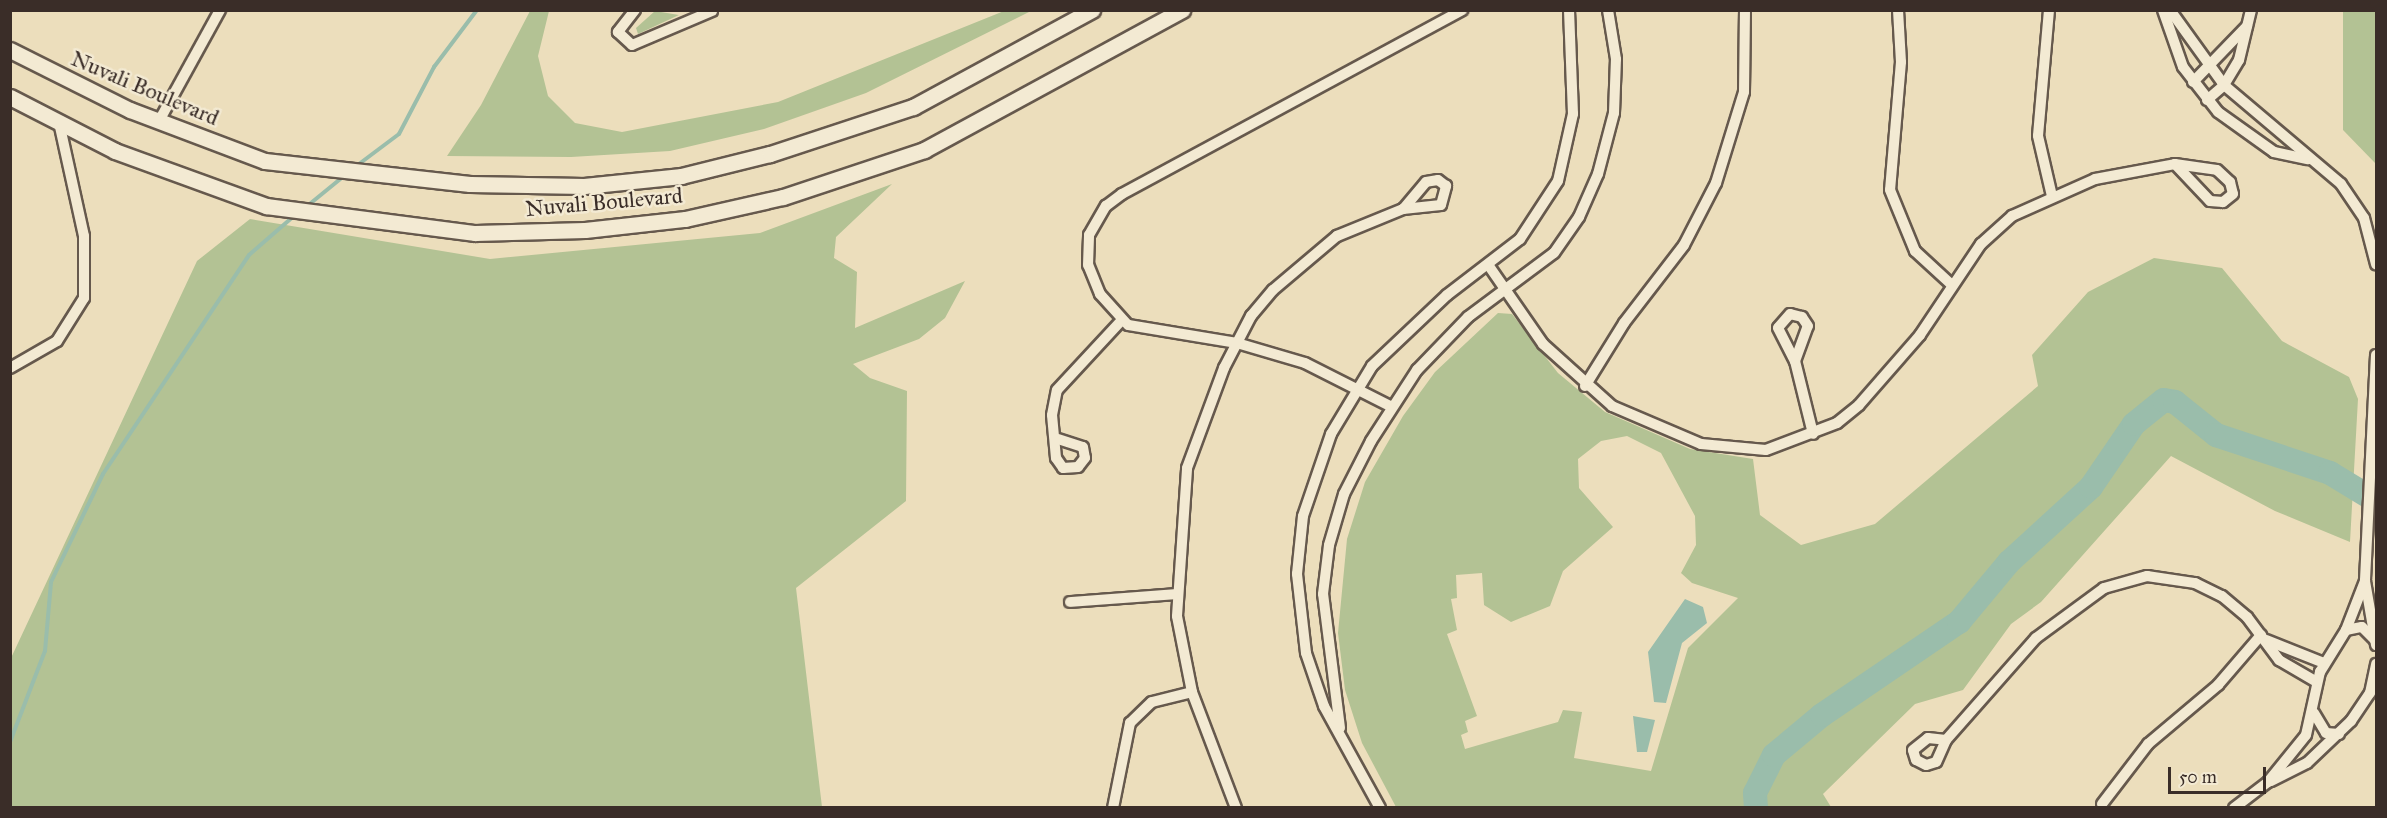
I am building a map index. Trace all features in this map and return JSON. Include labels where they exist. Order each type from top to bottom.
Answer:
[{"type":"main road","name":"Nuvali Boulevard","points":[[10,50],[159,121],[265,161],[314,169],[370,171],[470,184],[584,186],[681,176],[770,154],[913,107],[1092,10]]},
{"type":"main road","name":"Nuvali Boulevard","points":[[10,97],[115,152],[267,206],[476,233],[585,230],[685,219],[783,197],[924,150],[1182,10]]},
{"type":"street","points":[[159,121],[220,10]]},
{"type":"street","points":[[635,10],[618,32],[632,45],[714,11]]},
{"type":"street","points":[[698,10],[714,11]]},
{"type":"street","points":[[1392,407],[1357,387],[1237,343],[1146,332],[1121,321],[1100,294],[1088,265],[1089,235],[1106,207],[1462,10]]},
{"type":"street","points":[[1380,807],[1340,728],[1324,706],[1306,653],[1298,600],[1298,545],[1319,461],[1357,387],[1448,295],[1489,266],[1534,222],[1566,155],[1573,114],[1569,10]]},
{"type":"street","points":[[1340,728],[1325,568],[1344,494],[1392,407],[1451,332],[1506,290],[1568,237],[1598,174],[1617,85],[1608,10]]},
{"type":"street","points":[[1585,386],[1624,323],[1684,245],[1716,183],[1744,92],[1745,10]]},
{"type":"street","points":[[1898,10],[1901,62],[1890,190],[1915,251],[1952,285]]},
{"type":"street","points":[[2049,10],[2038,136],[2052,196]]},
{"type":"street","points":[[2163,10],[2168,34],[2193,82],[2207,100],[2255,142],[2274,152],[2308,159]]},
{"type":"street","points":[[2170,10],[2224,86],[2352,199],[2376,264]]},
{"type":"street","points":[[2207,100],[2224,86],[2239,60],[2251,10]]},
{"type":"street","points":[[2193,82],[2210,67],[2247,26]]},
{"type":"street","points":[[10,368],[57,341],[84,298],[84,236],[60,122]]},
{"type":"street","points":[[1489,266],[1543,344],[1585,386],[1654,428],[1721,449],[1767,450],[1814,434],[1837,423],[1874,390],[1920,335],[1952,285],[1995,228],[2052,196],[2116,172],[2175,164],[2217,170],[2230,182],[2233,194],[2223,202],[2210,201],[2175,164]]},
{"type":"street","points":[[1236,807],[1192,692],[1176,594],[1187,468],[1209,400],[1237,343],[1266,298],[1314,250],[1403,209]]},
{"type":"street","points":[[1058,439],[1052,415],[1057,390],[1121,321]]},
{"type":"street","points":[[2376,355],[2365,580],[2376,644]]},
{"type":"street","points":[[1795,361],[1814,434]]},
{"type":"street","points":[[1946,740],[2036,638],[2089,597],[2126,580],[2164,577],[2208,588],[2239,610],[2264,637],[2279,660],[2317,682]]},
{"type":"street","points":[[2268,782],[2306,735],[2314,713],[2317,682],[2324,663],[2346,630],[2365,580]]},
{"type":"street","points":[[1070,602],[1176,594]]},
{"type":"street","points":[[2346,630],[2362,627],[2376,644]]},
{"type":"street","points":[[2264,637],[2324,663]]},
{"type":"street","points":[[2099,806],[2148,744],[2218,685],[2264,637]]},
{"type":"street","points":[[2234,807],[2268,782],[2307,763],[2339,734],[2362,708],[2376,664]]},
{"type":"street","points":[[1113,807],[1130,723],[1152,702],[1192,692]]},
{"type":"street","points":[[2314,713],[2326,733],[2339,734]]},
{"type":"shaded area","points":[[530,11],[549,11],[538,56],[548,96],[575,123],[622,132],[778,102],[1004,11],[1031,11],[866,93],[764,129],[670,151],[571,157],[447,156],[481,105]]},
{"type":"shaded area","points":[[655,11],[679,15],[638,34],[636,28]]},
{"type":"shaded area","points":[[2343,11],[2376,11],[2376,164],[2343,130]]},
{"type":"shaded area","points":[[892,184],[836,237],[834,258],[857,272],[855,328],[965,281],[945,318],[919,339],[853,364],[870,378],[907,391],[906,501],[796,588],[822,807],[11,807],[11,658],[197,261],[250,219],[490,259],[760,233]]},
{"type":"shaded area","points":[[2154,258],[2222,268],[2282,341],[2349,377],[2358,399],[2350,542],[2275,511],[2171,456],[2041,602],[2011,624],[1963,690],[1915,704],[1823,794],[1831,807],[1396,807],[1362,743],[1345,690],[1338,633],[1347,539],[1365,482],[1403,416],[1435,372],[1498,313],[1512,314],[1558,373],[1605,412],[1690,449],[1753,459],[1760,515],[1801,545],[1875,524],[2038,386],[2032,355],[2088,292]],"holes":[[[1627,436],[1661,453],[1695,516],[1696,545],[1681,573],[1692,583],[1738,598],[1688,648],[1651,771],[1574,758],[1582,712],[1563,710],[1558,722],[1465,749],[1461,735],[1468,732],[1465,721],[1477,716],[1447,634],[1457,630],[1451,599],[1457,598],[1456,575],[1482,573],[1484,605],[1511,622],[1550,606],[1563,571],[1613,527],[1579,488],[1578,459],[1601,441]]]},
{"type":"shaded area","points":[[1685,599],[1703,607],[1707,623],[1682,643],[1666,703],[1654,702],[1648,652]]},
{"type":"shaded area","points":[[1633,716],[1655,720],[1647,752],[1637,752]]},
{"type":"waterway","points":[[355,167],[399,134],[434,67],[477,10]]},
{"type":"waterway","points":[[306,207],[344,176]]},
{"type":"waterway","points":[[10,742],[45,651],[51,582],[103,474],[249,255],[295,215]]},
{"type":"waterway","points":[[1756,808],[1755,793],[1774,755],[1822,715],[1959,622],[2009,562],[2091,487],[2134,424],[2164,400],[2175,402],[2216,435],[2330,473],[2376,501]]}]
